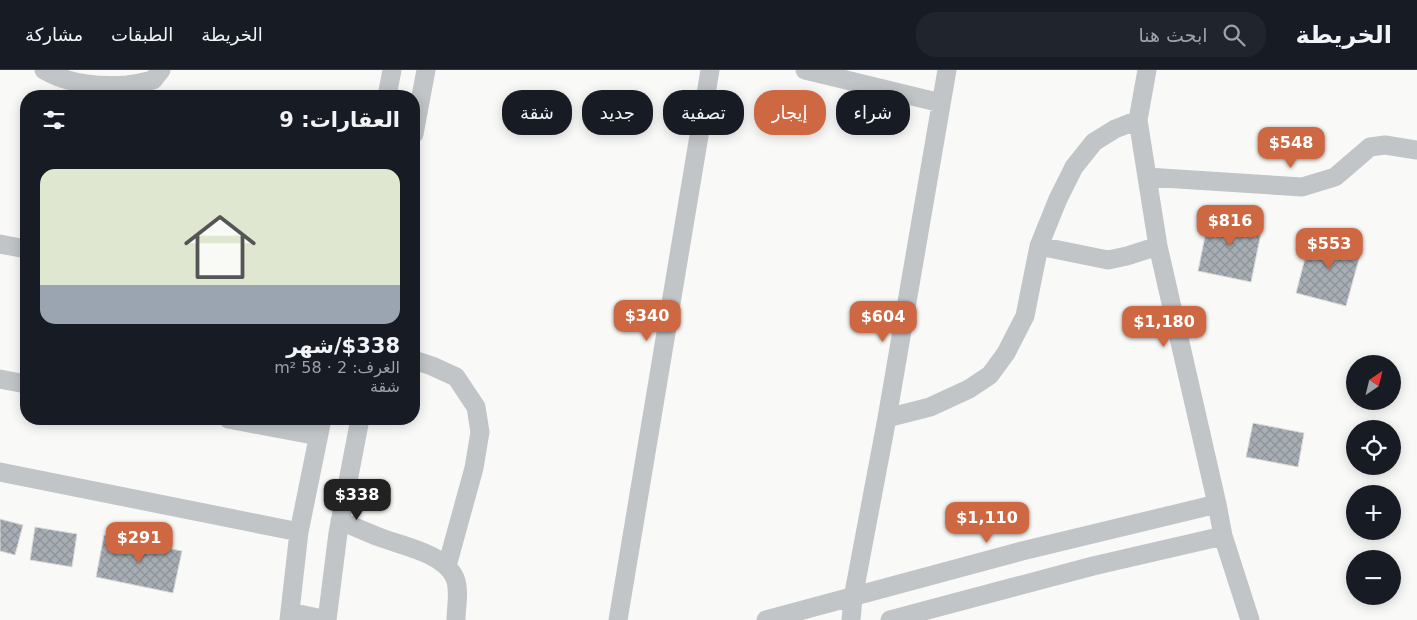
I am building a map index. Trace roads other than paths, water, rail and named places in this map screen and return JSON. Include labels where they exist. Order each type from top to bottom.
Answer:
[{"type":"street","points":[[44,70],[84,84],[127,85],[153,80],[161,70]]},
{"type":"street","points":[[388,90],[392,70]]},
{"type":"street","points":[[420,102],[426,70]]},
{"type":"street","points":[[618,620],[710,70]]},
{"type":"street","points":[[805,70],[941,103]]},
{"type":"street","points":[[851,620],[853,598],[887,418],[947,70]]},
{"type":"street","points":[[1146,70],[1138,120],[1158,246],[1223,536],[1250,620]]},
{"type":"street","points":[[887,418],[930,407],[969,390],[990,375],[1006,353],[1025,316],[1039,246],[1058,199],[1074,167],[1094,142],[1115,129],[1138,120]]},
{"type":"street","points":[[1147,177],[1302,187],[1334,177],[1370,147],[1385,144],[1417,150]]},
{"type":"street","points":[[0,244],[20,248]]},
{"type":"street","points":[[1039,246],[1108,260],[1158,246]]},
{"type":"street","points":[[420,362],[456,377],[476,407],[480,432],[474,468],[447,566]]},
{"type":"street","points":[[0,379],[20,383]]},
{"type":"street","points":[[289,425],[320,428],[299,532],[290,616],[327,620],[340,521],[359,425]]},
{"type":"street","points":[[0,472],[299,532]]},
{"type":"street","points":[[766,620],[1022,552],[1217,504]]},
{"type":"street","points":[[340,521],[381,538],[418,549],[447,566],[455,579],[458,599],[456,620]]},
{"type":"street","points":[[890,620],[1093,566],[1223,536]]}]
